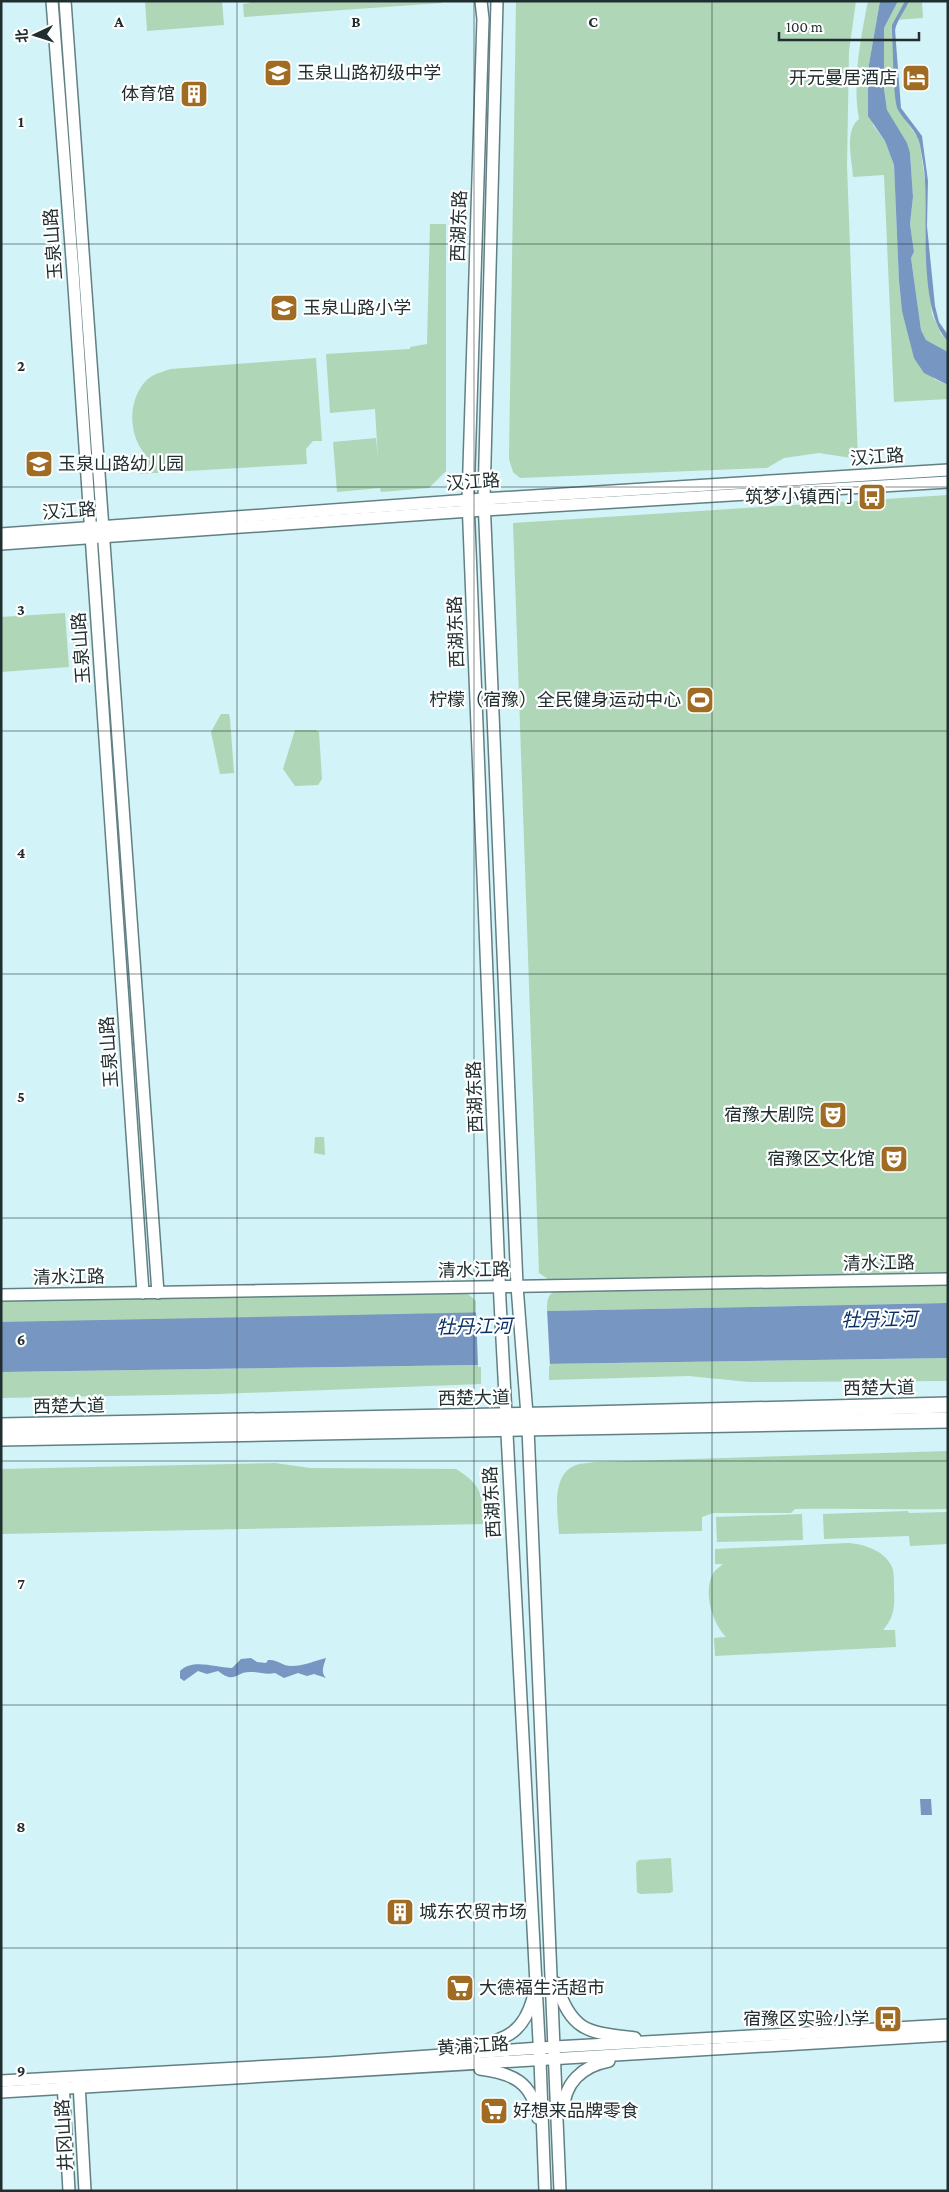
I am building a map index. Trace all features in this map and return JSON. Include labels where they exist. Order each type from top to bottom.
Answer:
[{"type":"highway","name":"西楚大道","points":[[527,1422],[948,1405]]},
{"type":"highway","name":"西楚大道","points":[[1,1426],[948,1420]]},
{"type":"highway","name":"西楚大道","points":[[1,1438],[506,1422]]},
{"type":"street","name":"玉泉山路","points":[[52,1],[91,533],[143,1293]]},
{"type":"street","name":"玉泉山路","points":[[65,1],[158,1293]]},
{"type":"street","name":"西湖东路","points":[[481,1],[483,29],[468,506],[500,1301],[540,2060],[545,2191]]},
{"type":"street","name":"西湖东路","points":[[496,1],[484,504],[517,1286],[527,1422],[551,1944],[560,2191]]},
{"type":"street","name":"汉江路","points":[[1,544],[91,533],[948,470]]},
{"type":"street","name":"汉江路","points":[[484,504],[948,482]]},
{"type":"street","name":"汉江路","points":[[1,534],[91,533]]},
{"type":"street","name":"清水江路","points":[[1,1295],[948,1279]]},
{"type":"street","points":[[551,1944],[558,1989],[565,2008],[574,2021],[588,2031],[667,2046]]},
{"type":"street","points":[[451,2060],[502,2040],[518,2030],[528,2015],[533,1998],[534,1947]]},
{"type":"street","name":"黄浦江路","points":[[1,2092],[63,2083],[329,2063],[540,2060],[667,2046],[948,2026]]},
{"type":"street","name":"黄浦江路","points":[[451,2060],[555,2047],[667,2046],[948,2035]]},
{"type":"street","points":[[560,2176],[563,2103],[565,2093],[580,2073],[597,2063],[667,2046]]},
{"type":"street","points":[[451,2060],[498,2071],[514,2077],[529,2091],[537,2113],[544,2177]]},
{"type":"street","name":"黄浦江路","points":[[1,2081],[63,2083]]},
{"type":"street","name":"井冈山路","points":[[78,2082],[85,2191]]},
{"type":"street","name":"井冈山路","points":[[63,2083],[69,2191]]},
{"type":"green space","points":[[145,1],[222,1],[224,25],[147,31]]},
{"type":"green space","points":[[248,1],[442,1],[442,3],[244,17],[243,4],[250,3]]},
{"type":"green space","points":[[516,1],[856,1],[849,51],[847,166],[858,459],[819,453],[784,458],[767,468],[520,478],[513,472],[509,459]]},
{"type":"green space","points":[[868,1],[880,1],[868,70],[868,102],[873,125],[885,141],[894,165],[902,311],[934,379],[948,385],[948,399],[894,402],[884,175],[853,177],[851,154],[850,138],[854,124],[859,119],[856,90],[857,75],[860,44]]},
{"type":"green space","points":[[898,1],[922,1],[923,18],[895,20],[897,108],[918,138],[920,146],[925,180],[925,239],[932,314],[941,334],[948,341],[948,352],[926,340],[921,330],[911,258],[914,252],[910,224],[913,197],[910,153],[887,110],[884,89],[884,28]]},
{"type":"green space","points":[[430,224],[446,224],[446,471],[429,488],[381,492],[380,488],[337,492],[333,442],[376,438],[378,459],[375,409],[330,413],[326,354],[410,349],[410,347],[427,344]]},
{"type":"green space","points":[[316,358],[322,441],[313,441],[306,449],[307,464],[137,474],[136,462],[151,460],[138,443],[134,434],[132,423],[134,402],[138,392],[150,377],[171,369]]},
{"type":"green space","points":[[948,495],[948,1272],[548,1279],[539,1273],[513,523]]},
{"type":"green space","points":[[65,613],[69,667],[1,672],[1,617]]},
{"type":"green space","points":[[87,613],[90,664],[75,665],[71,614]]},
{"type":"green space","points":[[221,714],[229,714],[234,773],[220,774],[211,732]]},
{"type":"green space","points":[[295,730],[316,730],[319,732],[322,779],[318,785],[295,786],[283,769]]},
{"type":"green space","points":[[315,1137],[324,1137],[325,1155],[314,1153]]},
{"type":"green space","points":[[948,1282],[948,1303],[547,1311],[548,1298],[557,1289]]},
{"type":"green space","points":[[466,1292],[476,1301],[476,1313],[1,1323],[1,1297]]},
{"type":"green space","points":[[948,1358],[948,1381],[749,1382],[689,1376],[549,1380],[549,1364]]},
{"type":"green space","points":[[481,1365],[481,1384],[219,1394],[1,1398],[1,1372]]},
{"type":"green space","points":[[948,1451],[948,1509],[795,1509],[791,1513],[713,1513],[702,1517],[702,1531],[559,1534],[557,1495],[559,1486],[562,1477],[568,1470],[578,1464]]},
{"type":"green space","points":[[275,1463],[310,1468],[456,1469],[471,1480],[479,1492],[483,1524],[1,1534],[1,1469]]},
{"type":"green space","points":[[908,1511],[909,1513],[947,1512],[948,1544],[910,1546],[909,1536],[824,1539],[823,1514]]},
{"type":"green space","points":[[802,1514],[803,1540],[717,1542],[716,1517]]},
{"type":"green space","points":[[848,1543],[862,1545],[875,1550],[886,1558],[893,1570],[894,1607],[890,1621],[883,1630],[895,1630],[896,1647],[715,1656],[714,1638],[726,1637],[721,1631],[710,1606],[710,1579],[723,1564],[715,1564],[715,1549]]},
{"type":"green space","points":[[671,1858],[673,1891],[670,1893],[640,1894],[637,1892],[636,1863],[639,1860]]},
{"type":"water","points":[[880,1],[898,1],[884,28],[884,89],[887,110],[907,143],[910,153],[913,197],[910,224],[914,252],[911,258],[921,330],[926,340],[948,352],[948,385],[924,373],[914,358],[902,311],[894,165],[885,141],[868,116],[868,70]]},
{"type":"water","points":[[905,1],[909,1],[895,30],[901,108],[922,136],[928,181],[927,226],[935,306],[939,322],[948,335],[948,341],[939,328],[932,310],[929,289],[926,266],[925,177],[920,145],[914,130],[896,105],[892,25]]},
{"type":"water","name":"牡丹江河","points":[[948,1303],[948,1358],[1,1372],[1,1322]]},
{"type":"water","points":[[251,1658],[257,1662],[266,1663],[268,1660],[271,1660],[285,1665],[296,1666],[326,1658],[323,1671],[326,1678],[314,1674],[307,1676],[298,1673],[284,1678],[275,1673],[251,1672],[228,1677],[218,1671],[207,1674],[198,1671],[184,1681],[180,1678],[180,1671],[191,1665],[198,1664],[232,1668],[241,1659]]},
{"type":"water","points":[[920,1799],[931,1799],[932,1815],[921,1815]]},
{"type":"pier","points":[[547,1309],[550,1366],[478,1367],[476,1310]]},
{"type":"place","name":"玉泉山路初级中学","points":[[278,73]]},
{"type":"place","name":"开元曼居酒店","points":[[916,78]]},
{"type":"place","name":"体育馆","points":[[194,94]]},
{"type":"place","name":"玉泉山路小学","points":[[284,308]]},
{"type":"place","name":"玉泉山路幼儿园","points":[[39,464]]},
{"type":"place","name":"筑梦小镇西门","points":[[872,497]]},
{"type":"place","name":"柠檬（宿豫）全民健身运动中心","points":[[700,700]]},
{"type":"place","name":"宿豫大剧院","points":[[833,1115]]},
{"type":"place","name":"宿豫区文化馆","points":[[894,1159]]},
{"type":"place","name":"城东农贸市场","points":[[400,1912]]},
{"type":"place","name":"大德福生活超市","points":[[460,1988]]},
{"type":"place","name":"宿豫区实验小学","points":[[888,2019]]},
{"type":"place","name":"好想来品牌零食","points":[[494,2111]]}]
